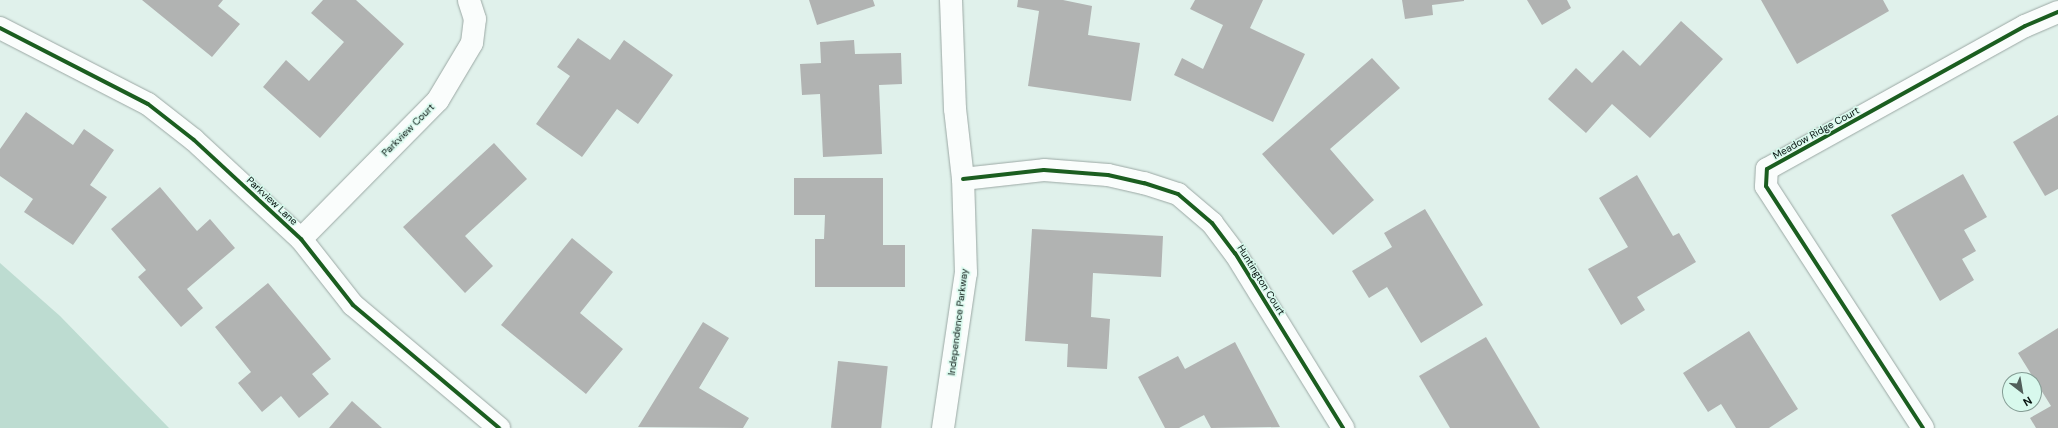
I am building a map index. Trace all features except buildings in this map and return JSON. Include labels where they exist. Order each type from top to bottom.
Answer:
[{"type":"street","name":"Parkview Court","points":[[301,239],[438,100],[472,43],[475,19],[469,0]]},
{"type":"street","name":"Independence Parkway","points":[[943,428],[966,273],[963,179],[955,109],[951,0]]},
{"type":"street","name":"Meadow Ridge Court","points":[[1923,428],[1766,186],[1767,169],[2026,26],[2058,12]]},
{"type":"street","name":"Parkview Lane","points":[[0,28],[148,104],[194,140],[301,239],[353,305],[500,428]]},
{"type":"street","name":"Huntington Court","points":[[963,179],[1044,170],[1108,176],[1144,183],[1178,194],[1212,223],[1235,253],[1343,428]]},
{"type":"green space","points":[[0,263],[60,316],[169,428],[0,428]]},
{"type":"cycle path","points":[[1923,428],[1766,186],[1767,169],[2025,26],[2058,12]]},
{"type":"cycle path","points":[[0,28],[148,104],[194,140],[301,239],[353,305],[499,428]]},
{"type":"cycle path","points":[[963,179],[1044,170],[1108,175],[1144,183],[1178,194],[1212,223],[1235,253],[1343,428]]}]
